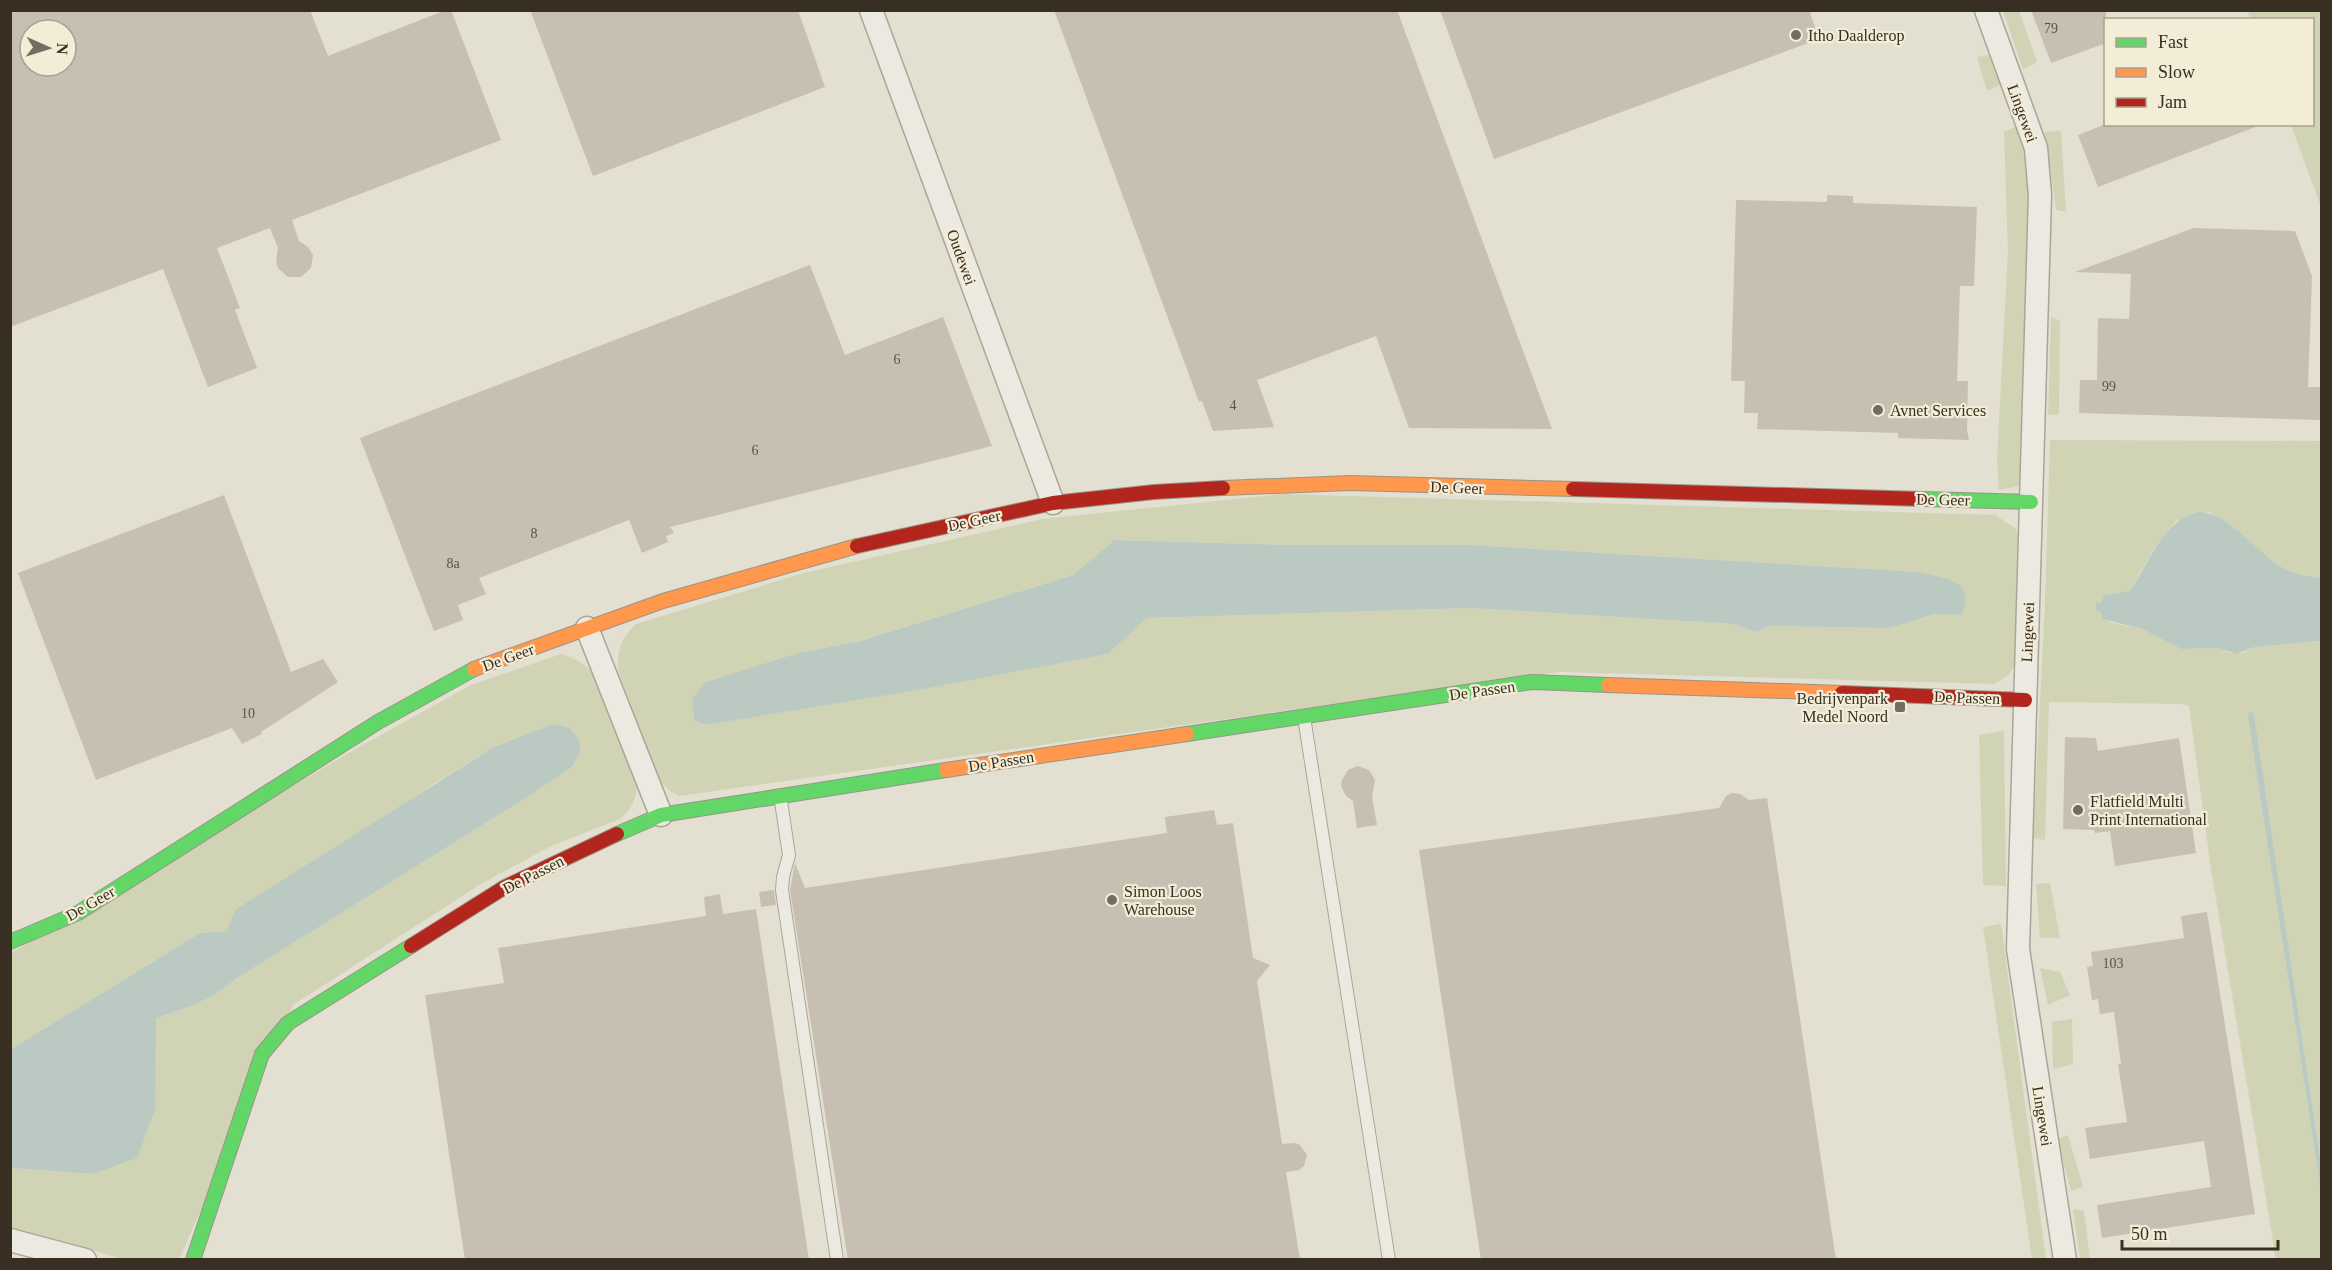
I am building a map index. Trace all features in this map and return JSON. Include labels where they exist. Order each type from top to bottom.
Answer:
[{"type":"street","name":"Oudewei","points":[[871,10],[1053,502]]},
{"type":"street","name":"Lingewei","points":[[1986,10],[2036,148],[2040,195],[2018,950],[2065,1260]]},
{"type":"street","name":"De Geer","points":[[10,942],[78,913],[378,722],[465,672],[663,601],[876,541],[1053,502],[1246,486],[1350,483],[2031,502]]},
{"type":"street","points":[[587,628],[661,815]]},
{"type":"street","name":"De Passen","points":[[193,1260],[262,1053],[288,1023],[505,887],[597,842],[661,815],[780,795],[1532,682],[2025,700]]},
{"type":"street","points":[[10,1240],[85,1260]]},
{"type":"lane","points":[[1304,715],[1389,1260]]},
{"type":"lane","points":[[780,795],[789,855],[782,890],[837,1260]]},
{"type":"green space","points":[[2003,11],[2019,11],[2037,62],[2023,69]]},
{"type":"green space","points":[[2247,11],[2321,11],[2321,207],[2291,126],[2314,126],[2314,18],[2250,18]]},
{"type":"green space","points":[[1989,55],[2000,85],[1987,91],[1977,57]]},
{"type":"green space","points":[[2017,126],[2032,175],[2024,485],[1999,490],[1997,459],[2008,251],[2004,132]]},
{"type":"green space","points":[[2061,131],[2066,212],[2056,210],[2045,132]]},
{"type":"green space","points":[[2051,317],[2060,321],[2059,414],[2048,415]]},
{"type":"green space","points":[[2050,440],[2321,441],[2321,578],[2291,572],[2280,566],[2245,537],[2209,512],[2175,522],[2153,550],[2130,591],[2104,595],[2101,603],[2096,603],[2096,611],[2101,612],[2109,622],[2142,629],[2181,649],[2218,648],[2230,653],[2243,653],[2255,647],[2321,641],[2321,1165],[2254,714],[2251,712],[2254,757],[2321,1191],[2321,1259],[2276,1259],[2211,869],[2189,706],[2049,702],[2045,840],[2033,838],[2045,604]]},
{"type":"green space","points":[[1283,494],[1995,515],[2015,528],[2021,540],[2015,666],[2006,677],[1994,684],[1560,672],[679,796],[659,780],[618,671],[621,645],[636,624],[804,573],[1042,519]],"holes":[[[1116,540],[1292,545],[1471,545],[1918,572],[1962,614],[1935,614],[1889,628],[1770,626],[1756,632],[1734,624],[1470,608],[1147,618],[1108,654],[705,725],[694,720],[692,700],[798,653],[859,641],[1073,575]]]},
{"type":"green space","points":[[561,654],[578,661],[593,673],[637,784],[633,804],[624,815],[620,819],[551,846],[481,884],[293,1005],[179,1259],[122,1259],[65,1242],[11,1230],[11,1168],[92,1174],[155,1110],[155,1018],[216,994],[234,980],[532,794],[573,766],[581,749],[553,724],[494,747],[427,788],[227,931],[200,933],[11,1049],[11,953],[345,755],[471,685]]},
{"type":"green space","points":[[2004,731],[2006,886],[1983,885],[1979,735]]},
{"type":"green space","points":[[2050,883],[2060,938],[2040,938],[2036,884]]},
{"type":"green space","points":[[2001,924],[2046,1259],[2032,1259],[1983,927]]},
{"type":"green space","points":[[2040,968],[2060,972],[2070,995],[2048,1005]]},
{"type":"green space","points":[[2072,1019],[2073,1064],[2053,1069],[2052,1022]]},
{"type":"green space","points":[[2068,1135],[2083,1187],[2071,1191],[2057,1139]]},
{"type":"green space","points":[[2073,1209],[2084,1211],[2090,1259],[2080,1259]]},
{"type":"shaded area","points":[[2198,512],[2211,514],[2223,520],[2278,565],[2294,572],[2321,578],[2321,641],[2255,647],[2236,654],[2218,648],[2181,649],[2142,629],[2103,619],[2101,612],[2096,611],[2096,603],[2101,603],[2104,595],[2130,591],[2165,534],[2185,517]]},
{"type":"shaded area","points":[[1115,540],[1292,545],[1471,545],[1918,572],[1955,582],[1961,587],[1965,603],[1962,615],[1935,614],[1889,628],[1770,626],[1756,632],[1734,624],[1470,608],[1147,618],[1108,654],[923,689],[705,725],[694,720],[692,700],[704,683],[798,653],[860,641],[1073,575]]},
{"type":"shaded area","points":[[2252,712],[2321,1165],[2321,1191],[2254,757],[2248,713]]},
{"type":"shaded area","points":[[553,724],[570,728],[579,740],[581,749],[573,766],[234,980],[216,994],[197,1004],[156,1018],[155,1110],[137,1158],[92,1174],[11,1168],[11,1049],[200,933],[227,931],[235,910],[494,747]]},
{"type":"building","points":[[10,10],[310,10],[328,56],[451,10],[501,140],[292,220],[299,241],[308,247],[313,255],[311,268],[301,277],[288,277],[278,268],[276,262],[278,248],[270,228],[217,248],[240,308],[235,310],[257,368],[208,387],[163,269],[10,327]]},
{"type":"building","points":[[530,10],[798,10],[825,87],[593,176]]},
{"type":"building","points":[[1054,10],[1397,10],[1552,429],[1409,428],[1376,336],[1257,380],[1274,427],[1213,431],[1202,401],[1199,402]]},
{"type":"building","points":[[1440,10],[1809,10],[1819,39],[1494,159]]},
{"type":"building","points":[[2031,10],[2106,10],[2104,44],[2051,63]]},
{"type":"building","points":[[2104,125],[2258,126],[2098,187],[2078,135]]},
{"type":"building","points":[[1827,195],[1853,196],[1853,203],[1977,207],[1974,286],[1960,286],[1957,381],[1968,381],[1967,429],[1969,440],[1898,438],[1898,433],[1757,429],[1758,413],[1744,413],[1745,381],[1731,381],[1736,200],[1827,202]]},
{"type":"building","points":[[2194,228],[2295,231],[2312,276],[2308,387],[2322,387],[2322,420],[2079,413],[2080,380],[2097,380],[2098,318],[2129,319],[2131,274],[2075,272]]},
{"type":"building","points":[[810,265],[845,355],[943,317],[992,446],[670,527],[674,533],[666,536],[668,542],[642,553],[629,520],[479,578],[486,594],[458,605],[463,620],[434,631],[360,438]]},
{"type":"building","points":[[224,495],[291,672],[323,659],[338,682],[261,732],[262,734],[242,744],[232,728],[96,780],[18,573]]},
{"type":"building","points":[[2065,737],[2096,738],[2098,751],[2179,738],[2196,853],[2115,866],[2110,831],[2095,833],[2094,830],[2063,829]]},
{"type":"building","points":[[1358,766],[1369,770],[1375,780],[1372,797],[1377,825],[1357,828],[1353,801],[1346,796],[1341,786],[1348,770]]},
{"type":"building","points":[[1732,793],[1740,794],[1749,800],[1767,798],[1836,1260],[1481,1260],[1419,850],[1719,808],[1726,796]]},
{"type":"building","points":[[1214,810],[1217,825],[1233,823],[1253,958],[1270,965],[1257,981],[1282,1144],[1300,1145],[1307,1155],[1304,1166],[1299,1170],[1286,1172],[1300,1260],[848,1260],[790,890],[795,863],[805,888],[1167,833],[1165,817]]},
{"type":"building","points":[[774,890],[776,905],[761,907],[759,892]]},
{"type":"building","points":[[720,894],[723,914],[756,909],[809,1260],[465,1260],[425,995],[504,983],[498,948],[706,916],[704,897]]},
{"type":"building","points":[[2207,912],[2255,1214],[2102,1238],[2097,1205],[2211,1187],[2204,1141],[2090,1159],[2085,1128],[2127,1122],[2118,1064],[2121,1064],[2114,1012],[2100,1014],[2098,999],[2092,1000],[2087,967],[2093,966],[2091,952],[2184,938],[2181,916]]},
{"type":"traffic: fast","points":[[1923,499],[2031,502]]},
{"type":"traffic: fast","points":[[10,942],[78,913],[378,722],[474,669]]},
{"type":"traffic: fast","points":[[1187,734],[1532,682],[1608,685]]},
{"type":"traffic: fast","points":[[617,834],[661,815],[946,770]]},
{"type":"traffic: fast","points":[[193,1260],[262,1054],[288,1023],[411,946]]},
{"type":"traffic: slow","points":[[1223,488],[1350,483],[1573,489]]},
{"type":"traffic: slow","points":[[474,669],[663,601],[857,546]]},
{"type":"traffic: slow","points":[[1608,685],[1842,693]]},
{"type":"traffic: slow","points":[[946,770],[1187,734]]},
{"type":"traffic: jam","points":[[857,546],[1053,503],[1154,492],[1223,488]]},
{"type":"traffic: jam","points":[[1573,489],[1923,499]]},
{"type":"traffic: jam","points":[[1842,693],[2025,700]]},
{"type":"traffic: jam","points":[[411,946],[505,887],[617,834]]},
{"type":"place","name":"Itho Daalderop","points":[[1796,35]]},
{"type":"place","name":"Avnet Services","points":[[1878,410]]},
{"type":"place","name":"Bedrijvenpark Medel Noord","points":[[1900,707]]},
{"type":"place","name":"Flatfield Multi Print International","points":[[2078,810]]},
{"type":"place","name":"Simon Loos Warehouse","points":[[1112,900]]}]
